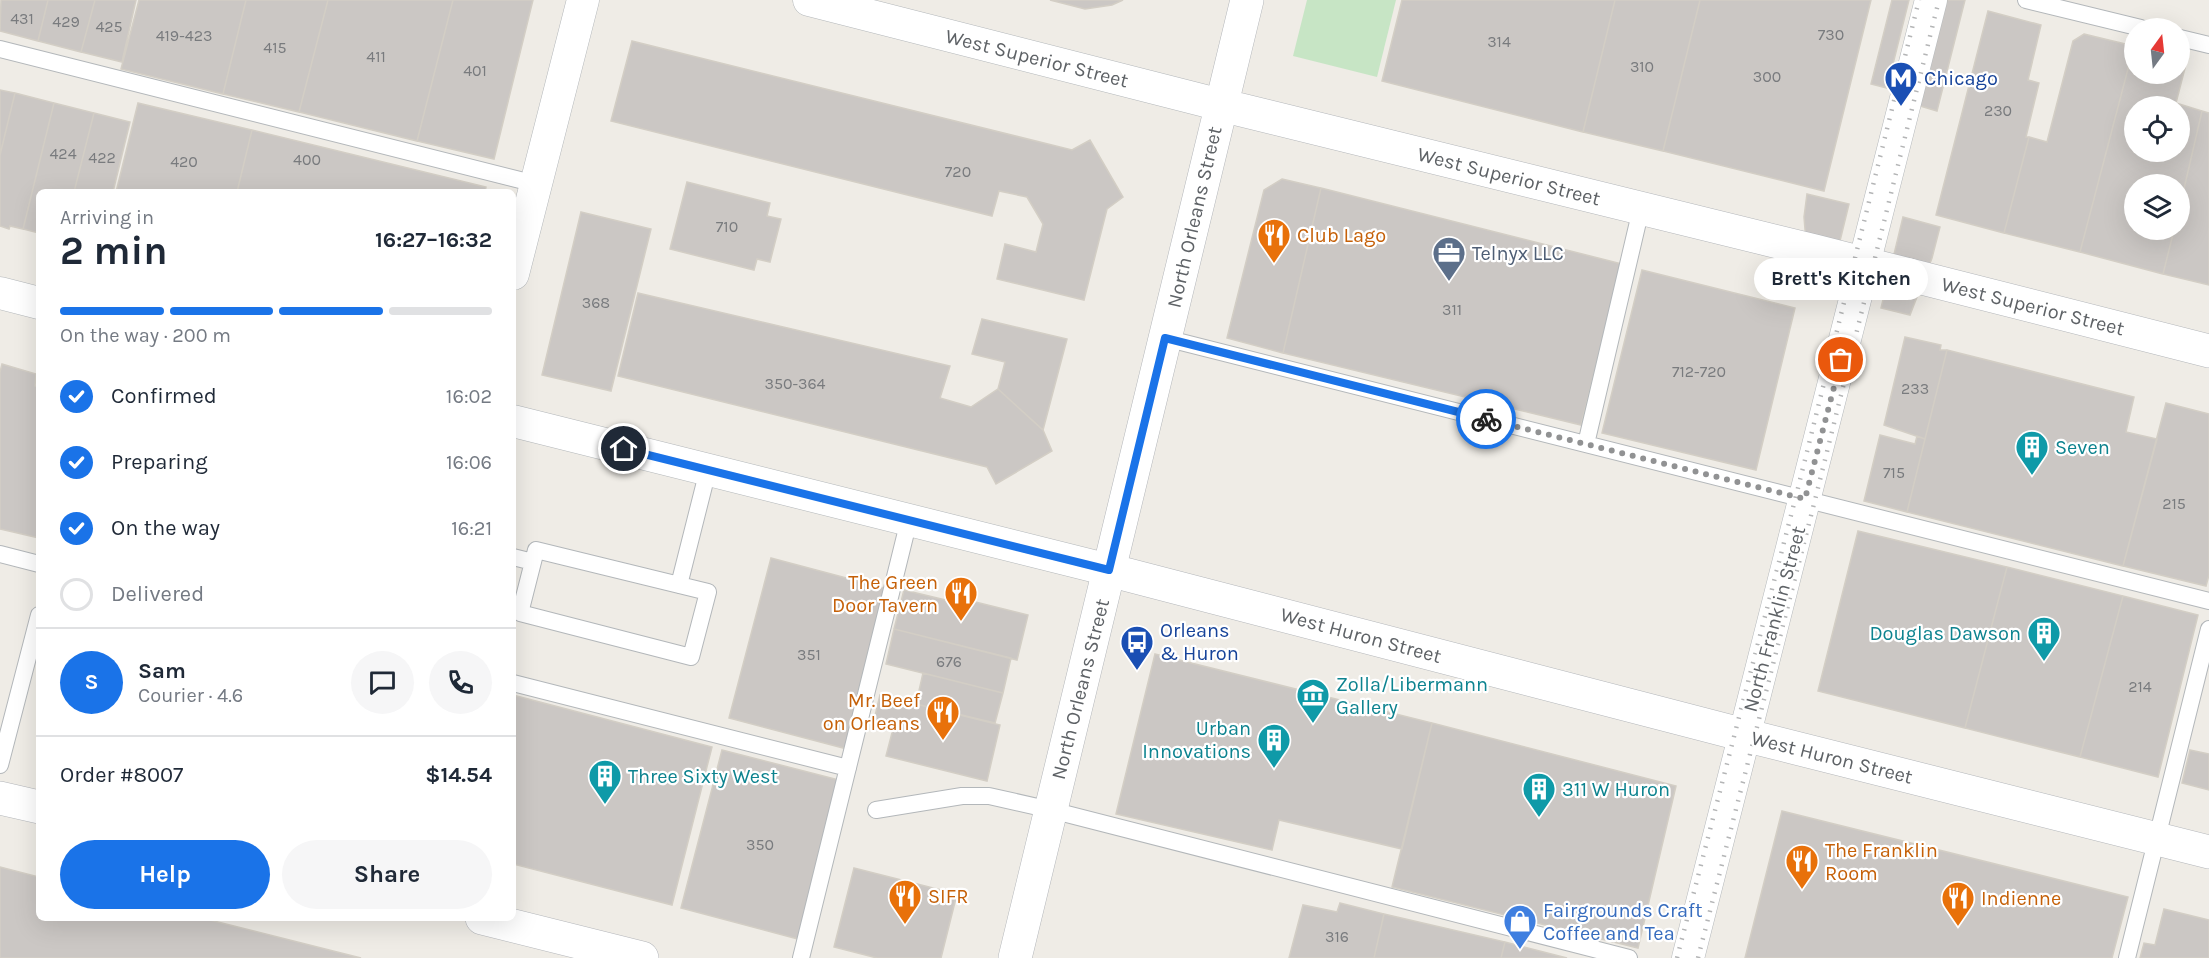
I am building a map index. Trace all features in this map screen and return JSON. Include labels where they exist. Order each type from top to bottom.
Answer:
[{"type":"street","points":[[516,262],[583,0]]},
{"type":"street","name":"West Superior Street","points":[[809,0],[2209,351]]},
{"type":"street","name":"North Orleans Street","points":[[1016,958],[1246,0]]},
{"type":"street","name":"North Franklin Street","points":[[1688,958],[1931,0]]},
{"type":"street","points":[[0,293],[36,302]]},
{"type":"street","name":"West Huron Street","points":[[516,422],[1109,570],[1744,735],[2209,852]]},
{"type":"street","points":[[0,798],[36,806]]},
{"type":"street","points":[[494,921],[642,958]]},
{"type":"lane","points":[[2026,0],[2124,24]]},
{"type":"lane","points":[[2190,40],[2209,45]]},
{"type":"lane","points":[[0,49],[536,184]]},
{"type":"lane","points":[[1586,444],[1641,209]]},
{"type":"lane","points":[[1165,338],[2209,601]]},
{"type":"lane","points":[[679,585],[708,470]]},
{"type":"lane","points":[[801,958],[909,520]]},
{"type":"lane","points":[[536,549],[708,592],[691,657],[520,613],[533,562],[536,549]]},
{"type":"lane","points":[[0,554],[36,563]]},
{"type":"lane","points":[[516,558],[533,562]]},
{"type":"lane","points":[[0,765],[36,627]]},
{"type":"lane","points":[[2127,958],[2209,629]]},
{"type":"lane","points":[[516,684],[848,768]]},
{"type":"lane","points":[[876,810],[962,796],[989,796],[1629,958]]},
{"type":"green space","points":[[1307,0],[1396,0],[1377,77],[1293,56]]},
{"type":"building","points":[[1,0],[48,0],[38,41],[0,31]]},
{"type":"building","points":[[48,0],[95,0],[81,52],[38,41]]},
{"type":"building","points":[[95,0],[136,0],[122,62],[81,52]]},
{"type":"building","points":[[139,0],[246,0],[223,94],[121,69]]},
{"type":"building","points":[[246,0],[328,0],[299,112],[223,94]]},
{"type":"building","points":[[328,0],[453,0],[417,141],[299,112]]},
{"type":"building","points":[[453,0],[533,0],[494,159],[417,141]]},
{"type":"building","points":[[1050,0],[1123,0],[1112,5],[1085,9]]},
{"type":"building","points":[[1402,0],[1615,0],[1583,132],[1382,81]]},
{"type":"building","points":[[1615,0],[1700,0],[1663,151],[1583,132]]},
{"type":"building","points":[[1700,0],[1871,0],[1824,191],[1663,151]]},
{"type":"building","points":[[1892,0],[1909,0],[1887,88],[1871,84]]},
{"type":"building","points":[[1947,0],[1965,0],[1937,111],[1920,106]]},
{"type":"building","points":[[1988,11],[2041,25],[2028,80],[2039,83],[2026,137],[2029,137],[2004,233],[1936,215]]},
{"type":"building","points":[[2084,34],[2124,44],[2124,84],[2080,252],[2004,233],[2029,137],[2047,142],[2073,41]]},
{"type":"building","points":[[632,41],[1072,150],[1090,140],[1123,197],[1107,209],[1084,300],[997,279],[1005,244],[1036,252],[1043,224],[1027,197],[999,191],[992,216],[611,121]]},
{"type":"building","points":[[2124,84],[2181,84],[2178,96],[2124,96],[2124,162],[2190,162],[2190,107],[2202,111],[2187,174],[2124,174],[2124,240],[2172,240],[2163,274],[2080,252]]},
{"type":"building","points":[[0,90],[15,93],[0,155]]},
{"type":"building","points":[[15,93],[54,103],[23,229],[10,226],[9,229],[0,226],[0,155]]},
{"type":"building","points":[[54,103],[94,113],[75,189],[36,189],[36,232],[23,229]]},
{"type":"building","points":[[138,103],[252,130],[238,189],[117,189]]},
{"type":"building","points":[[2202,111],[2209,113],[2209,285],[2163,274],[2172,240],[2190,240],[2190,174],[2187,174]]},
{"type":"building","points":[[94,113],[130,122],[114,189],[75,189]]},
{"type":"building","points":[[252,130],[486,187],[486,189],[238,189]]},
{"type":"building","name":"Club Lago","points":[[1282,179],[1321,188],[1283,353],[1227,338],[1264,190]]},
{"type":"building","points":[[687,182],[770,203],[767,216],[781,219],[770,262],[757,259],[754,270],[670,249]]},
{"type":"building","points":[[1321,188],[1622,264],[1581,425],[1283,353]]},
{"type":"building","points":[[1807,194],[1849,204],[1840,241],[1806,242],[1804,217]]},
{"type":"building","points":[[581,212],[651,229],[611,391],[542,375]]},
{"type":"building","points":[[1903,217],[1940,227],[1932,258],[1910,315],[1881,308]]},
{"type":"building","points":[[1642,270],[1795,308],[1756,470],[1602,433]]},
{"type":"building","points":[[638,293],[950,366],[940,398],[971,407],[998,389],[1043,430],[1052,451],[996,484],[987,467],[618,376]]},
{"type":"building","points":[[982,319],[1067,339],[1043,430],[998,389],[1005,362],[972,354]]},
{"type":"building","points":[[1905,337],[1941,345],[1940,350],[1947,350],[1925,439],[1884,425]]},
{"type":"building","name":"Seven","points":[[1947,350],[2134,397],[2126,432],[2157,439],[2123,566],[1907,512]]},
{"type":"building","points":[[2,364],[36,374],[36,537],[0,529],[0,372]]},
{"type":"building","points":[[2166,403],[2209,414],[2209,575],[2206,586],[2123,566]]},
{"type":"building","points":[[1880,435],[1915,444],[1917,436],[1925,439],[1907,512],[1864,501]]},
{"type":"building","points":[[1858,531],[2007,567],[1965,728],[1818,691]]},
{"type":"building","points":[[771,558],[888,589],[847,749],[729,718]]},
{"type":"building","name":"Douglas Dawson","points":[[2007,567],[2123,596],[2080,757],[1965,728]]},
{"type":"building","name":"The Green Door Tavern","points":[[904,590],[954,602],[955,597],[1028,615],[1017,660],[894,629]]},
{"type":"building","points":[[2123,596],[2198,615],[2158,777],[2080,757]]},
{"type":"building","points":[[894,629],[1011,658],[1003,693],[886,664]]},
{"type":"building","name":"Urban Innovations","points":[[1155,654],[1432,723],[1402,849],[1279,820],[1272,850],[1116,814]]},
{"type":"building","points":[[923,673],[1003,693],[995,723],[916,704]]},
{"type":"building","points":[[880,695],[1000,725],[987,781],[886,756],[893,729],[873,724]]},
{"type":"building","name":"Three Sixty West","points":[[516,696],[712,747],[672,905],[516,865]]},
{"type":"building","name":"311 W Huron","points":[[1432,723],[1676,786],[1638,948],[1392,887]]},
{"type":"building","points":[[722,750],[839,780],[798,939],[681,908]]},
{"type":"building","points":[[2190,750],[2209,754],[2209,790],[2182,783]]},
{"type":"building","points":[[1782,811],[2128,897],[2112,958],[1745,958]]},
{"type":"building","points":[[0,867],[36,876],[36,921],[214,921],[361,958],[0,958]]},
{"type":"building","points":[[854,868],[957,894],[941,958],[877,958],[834,947]]},
{"type":"building","points":[[1340,903],[1384,914],[1374,958],[1289,958],[1303,905],[1337,912]]},
{"type":"building","points":[[2164,909],[2209,920],[2209,958],[2140,958],[2144,943],[2155,945]]},
{"type":"building","points":[[1384,914],[1505,942],[1501,958],[1374,958]]},
{"type":"building","name":"Fairgrounds Craft Coffee and Tea","points":[[1505,942],[1567,958],[1501,958]]},
{"type":"railway","points":[[1677,958],[1797,492],[1919,0]]},
{"type":"railway","points":[[1698,958],[1939,0]]},
{"type":"way so far","points":[[1486,419],[1805,499],[1841,360]]},
{"type":"place","name":"Chicago","points":[[1901,107]]},
{"type":"place","name":"Club Lago","points":[[1274,264]]},
{"type":"place","name":"Telnyx LLC","points":[[1449,282]]},
{"type":"place","name":"Brett's Kitchen","points":[[1841,360]]},
{"type":"place","name":"Seven","points":[[2032,476]]},
{"type":"place","name":"The Green Door Tavern","points":[[961,622]]},
{"type":"place","name":"Douglas Dawson","points":[[2044,662]]},
{"type":"place","name":"Orleans & Huron","points":[[1137,671]]},
{"type":"place","name":"Zolla/Libermann Gallery","points":[[1313,724]]},
{"type":"place","name":"Mr. Beef on Orleans","points":[[943,741]]},
{"type":"place","name":"Urban Innovations","points":[[1274,769]]},
{"type":"place","name":"Three Sixty West","points":[[605,805]]},
{"type":"place","name":"311 W Huron","points":[[1539,818]]},
{"type":"place","name":"The Franklin Room","points":[[1802,890]]},
{"type":"place","name":"SIFR","points":[[905,925]]},
{"type":"place","name":"Indienne","points":[[1958,927]]},
{"type":"place","name":"Fairgrounds Craft Coffee and Tea","points":[[1520,950]]},
{"type":"route","points":[[624,449],[1109,570],[1165,338],[1486,419]]}]
